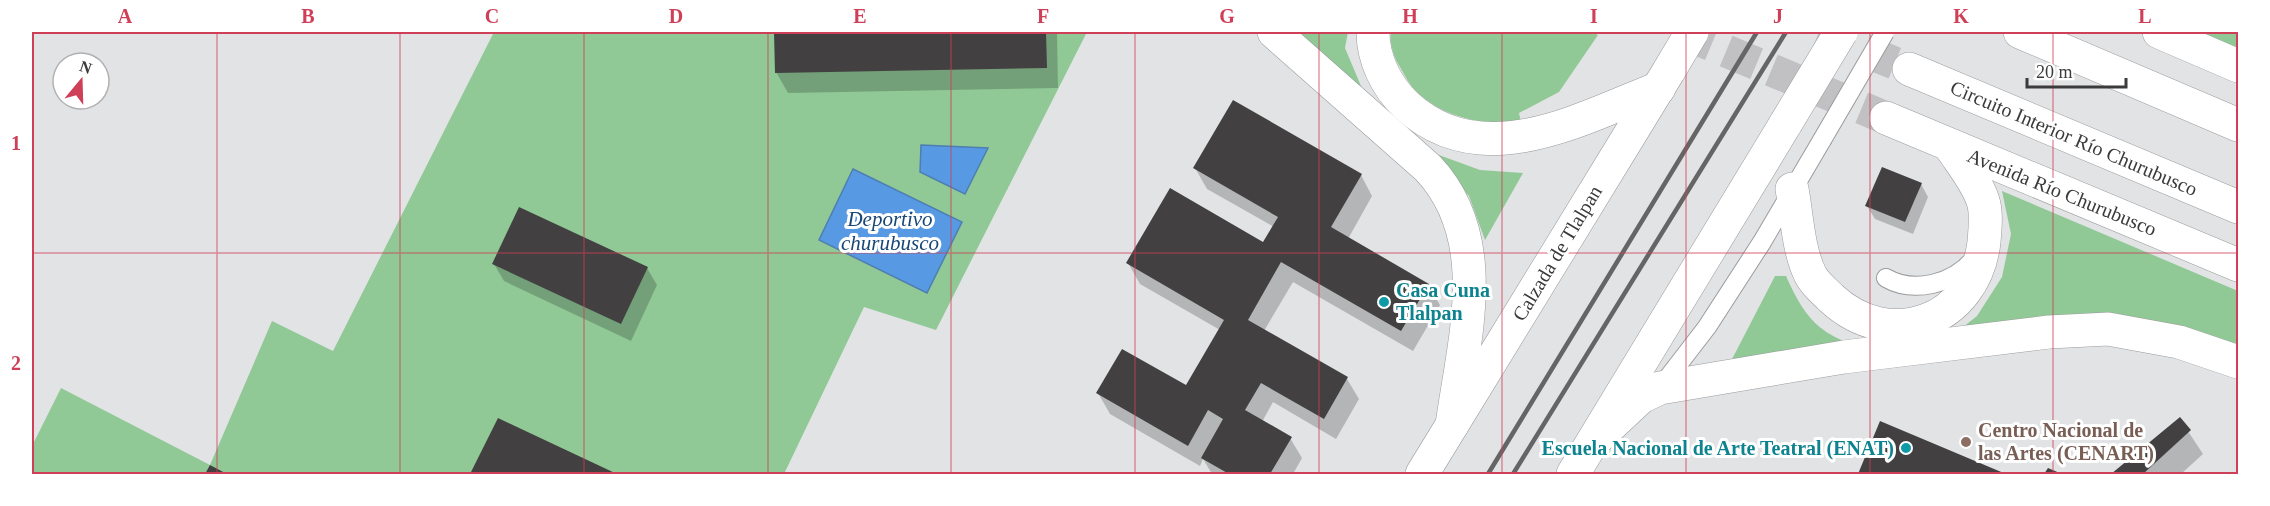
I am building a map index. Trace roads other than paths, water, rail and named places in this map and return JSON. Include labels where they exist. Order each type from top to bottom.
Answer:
[{"type":"main road","points":[[1274,32],[1421,161],[1446,187],[1457,208],[1465,231],[1471,274],[1452,425]]},
{"type":"main road","points":[[1373,32],[1376,56],[1396,96],[1429,122],[1462,135],[1498,139],[1552,130],[1664,78]]},
{"type":"main road","name":"Calzada de Tlalpan","points":[[1422,474],[1692,32]]},
{"type":"main road","points":[[1573,474],[1841,32]]},
{"type":"main road","points":[[2020,32],[2238,125]]},
{"type":"main road","points":[[2159,32],[2238,66]]},
{"type":"main road","name":"Circuito Interior Río Churubusco","points":[[1909,69],[2238,207]]},
{"type":"main road","name":"Avenida Río Churubusco","points":[[1886,118],[2238,265]]},
{"type":"main road","points":[[1792,189],[1810,275],[1838,305],[1876,324],[1897,326],[1918,324],[1938,316],[1955,304],[1969,288],[1978,269],[1983,248],[1986,226],[1983,201],[1950,146]]},
{"type":"main road","points":[[1595,440],[1641,397],[1660,388],[1844,357],[2049,332],[2096,330],[2149,335],[2238,362]]},
{"type":"lane","points":[[1660,388],[1707,327],[1762,242],[1885,32]]},
{"type":"lane","points":[[1886,278],[1908,286],[1939,282],[1956,275],[1983,248]]},
{"type":"water","points":[[921,145],[988,148],[965,194],[920,172]]},
{"type":"water","name":"Deportivo churubusco","points":[[853,169],[962,222],[927,293],[819,240]]},
{"type":"tunnel","points":[[1681,32],[1886,118]]},
{"type":"tunnel","points":[[1819,32],[1909,69]]},
{"type":"railway","points":[[1488,474],[1757,32]]},
{"type":"railway","points":[[1513,474],[1786,32]]},
{"type":"place","name":"Casa Cuna Tlalpan","points":[[1384,302]]},
{"type":"place","name":"Centro Nacional de las Artes (CENART)","points":[[1966,442]]},
{"type":"place","name":"Escuela Nacional de Arte Teatral (ENAT)","points":[[1906,448]]}]
